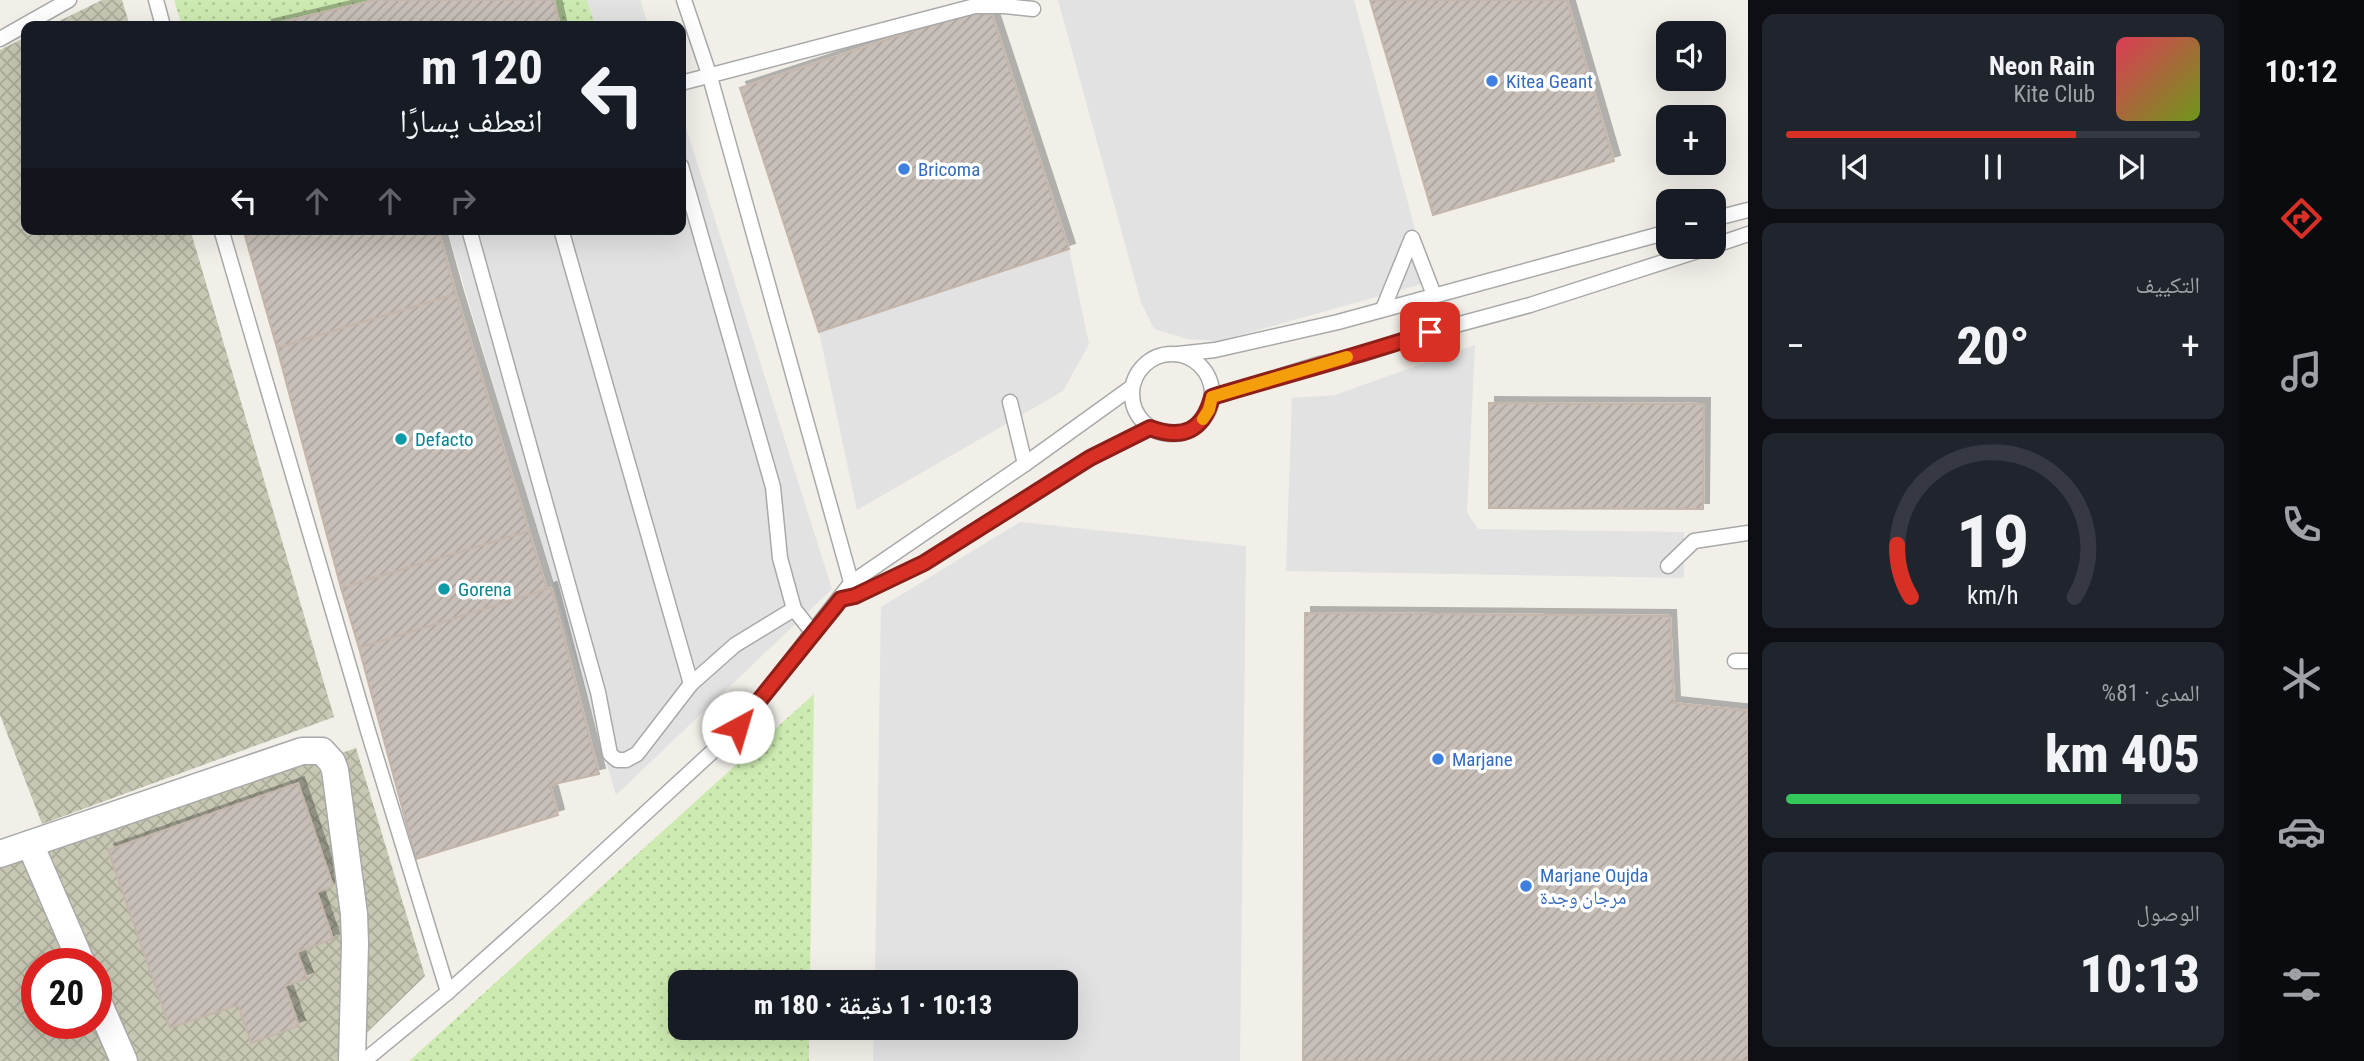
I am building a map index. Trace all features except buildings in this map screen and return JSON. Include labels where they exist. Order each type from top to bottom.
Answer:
[{"type":"street","points":[[0,855],[302,751],[322,751],[332,762],[335,771],[354,914],[352,1061]]},
{"type":"street","points":[[30,844],[75,948]]},
{"type":"street","points":[[112,1034],[124,1061]]},
{"type":"lane","points":[[31,21],[69,0]]},
{"type":"lane","points":[[156,0],[162,21]]},
{"type":"lane","points":[[684,0],[710,77],[849,593]]},
{"type":"lane","points":[[686,82],[975,6],[1033,9]]},
{"type":"lane","points":[[0,38],[21,26]]},
{"type":"lane","points":[[686,183],[773,487],[780,558],[794,609],[813,633]]},
{"type":"lane","points":[[1726,216],[1748,210]]},
{"type":"lane","points":[[1726,241],[1748,234]]},
{"type":"lane","points":[[225,235],[368,731],[448,992]]},
{"type":"lane","points":[[471,235],[598,692],[610,754],[617,760],[626,760],[637,754],[691,684],[735,646],[794,609]]},
{"type":"lane","points":[[563,235],[691,684]]},
{"type":"lane","points":[[1178,354],[1191,358],[1204,370],[1211,383],[1212,397],[1204,418],[1194,428],[1167,434],[1150,428],[1140,418],[1133,406],[1132,387],[1137,373],[1146,363],[1164,354],[1215,350],[1338,322],[1656,235]]},
{"type":"lane","points":[[1383,309],[1412,238],[1434,295]]},
{"type":"lane","points":[[1212,397],[1430,332],[1530,306],[1673,259]]},
{"type":"lane","points":[[364,1061],[448,992],[559,893],[738,727],[813,633],[849,593],[1132,387]]},
{"type":"lane","points":[[1010,402],[1025,464]]},
{"type":"lane","points":[[849,593],[924,563],[1090,458],[1150,428]]},
{"type":"lane","points":[[1668,566],[1694,541],[1748,533]]},
{"type":"shaded area","points":[[102,0],[122,0],[128,21],[59,21]]},
{"type":"shaded area","points":[[587,0],[640,0],[646,21],[593,21]]},
{"type":"shaded area","points":[[1058,0],[1354,0],[1429,282],[1219,341],[1187,339],[1154,329],[1141,302]]},
{"type":"shaded area","points":[[21,40],[21,235],[192,235],[334,717],[42,824],[0,715],[0,50]]},
{"type":"shaded area","points":[[686,128],[832,589],[616,795],[449,235],[686,235]]},
{"type":"shaded area","points":[[1069,249],[1089,344],[1063,391],[857,510],[819,332]]},
{"type":"shaded area","points":[[1475,345],[1467,512],[1478,529],[1684,532],[1684,578],[1286,571],[1292,398],[1335,395]]},
{"type":"shaded area","points":[[1020,522],[1246,546],[1240,1061],[873,1061],[874,1040],[1078,1040],[1078,970],[875,970],[881,607]]},
{"type":"shaded area","points":[[356,748],[425,976],[338,1061],[0,1061],[0,867]]},
{"type":"green space","points":[[174,0],[640,0],[646,21],[180,21]]},
{"type":"green space","points":[[814,694],[810,970],[668,970],[668,1040],[809,1040],[809,1061],[409,1061]]},
{"type":"slow traffic","points":[[1203,419],[1209,410],[1212,397],[1347,357]]},
{"type":"place","name":"Kitea Geant","points":[[1492,81]]},
{"type":"place","name":"Bricoma","points":[[904,169]]},
{"type":"place","name":"Defacto","points":[[401,439]]},
{"type":"place","name":"Gorena","points":[[444,589]]},
{"type":"place","name":"Marjane","points":[[1438,759]]},
{"type":"place","name":"Marjane Oujda مرجان وجدة","points":[[1526,886]]},
{"type":"route","points":[[738,727],[841,599],[855,596],[924,563],[1090,458],[1150,428],[1167,434],[1194,428],[1209,410],[1212,397],[1430,332]]}]
